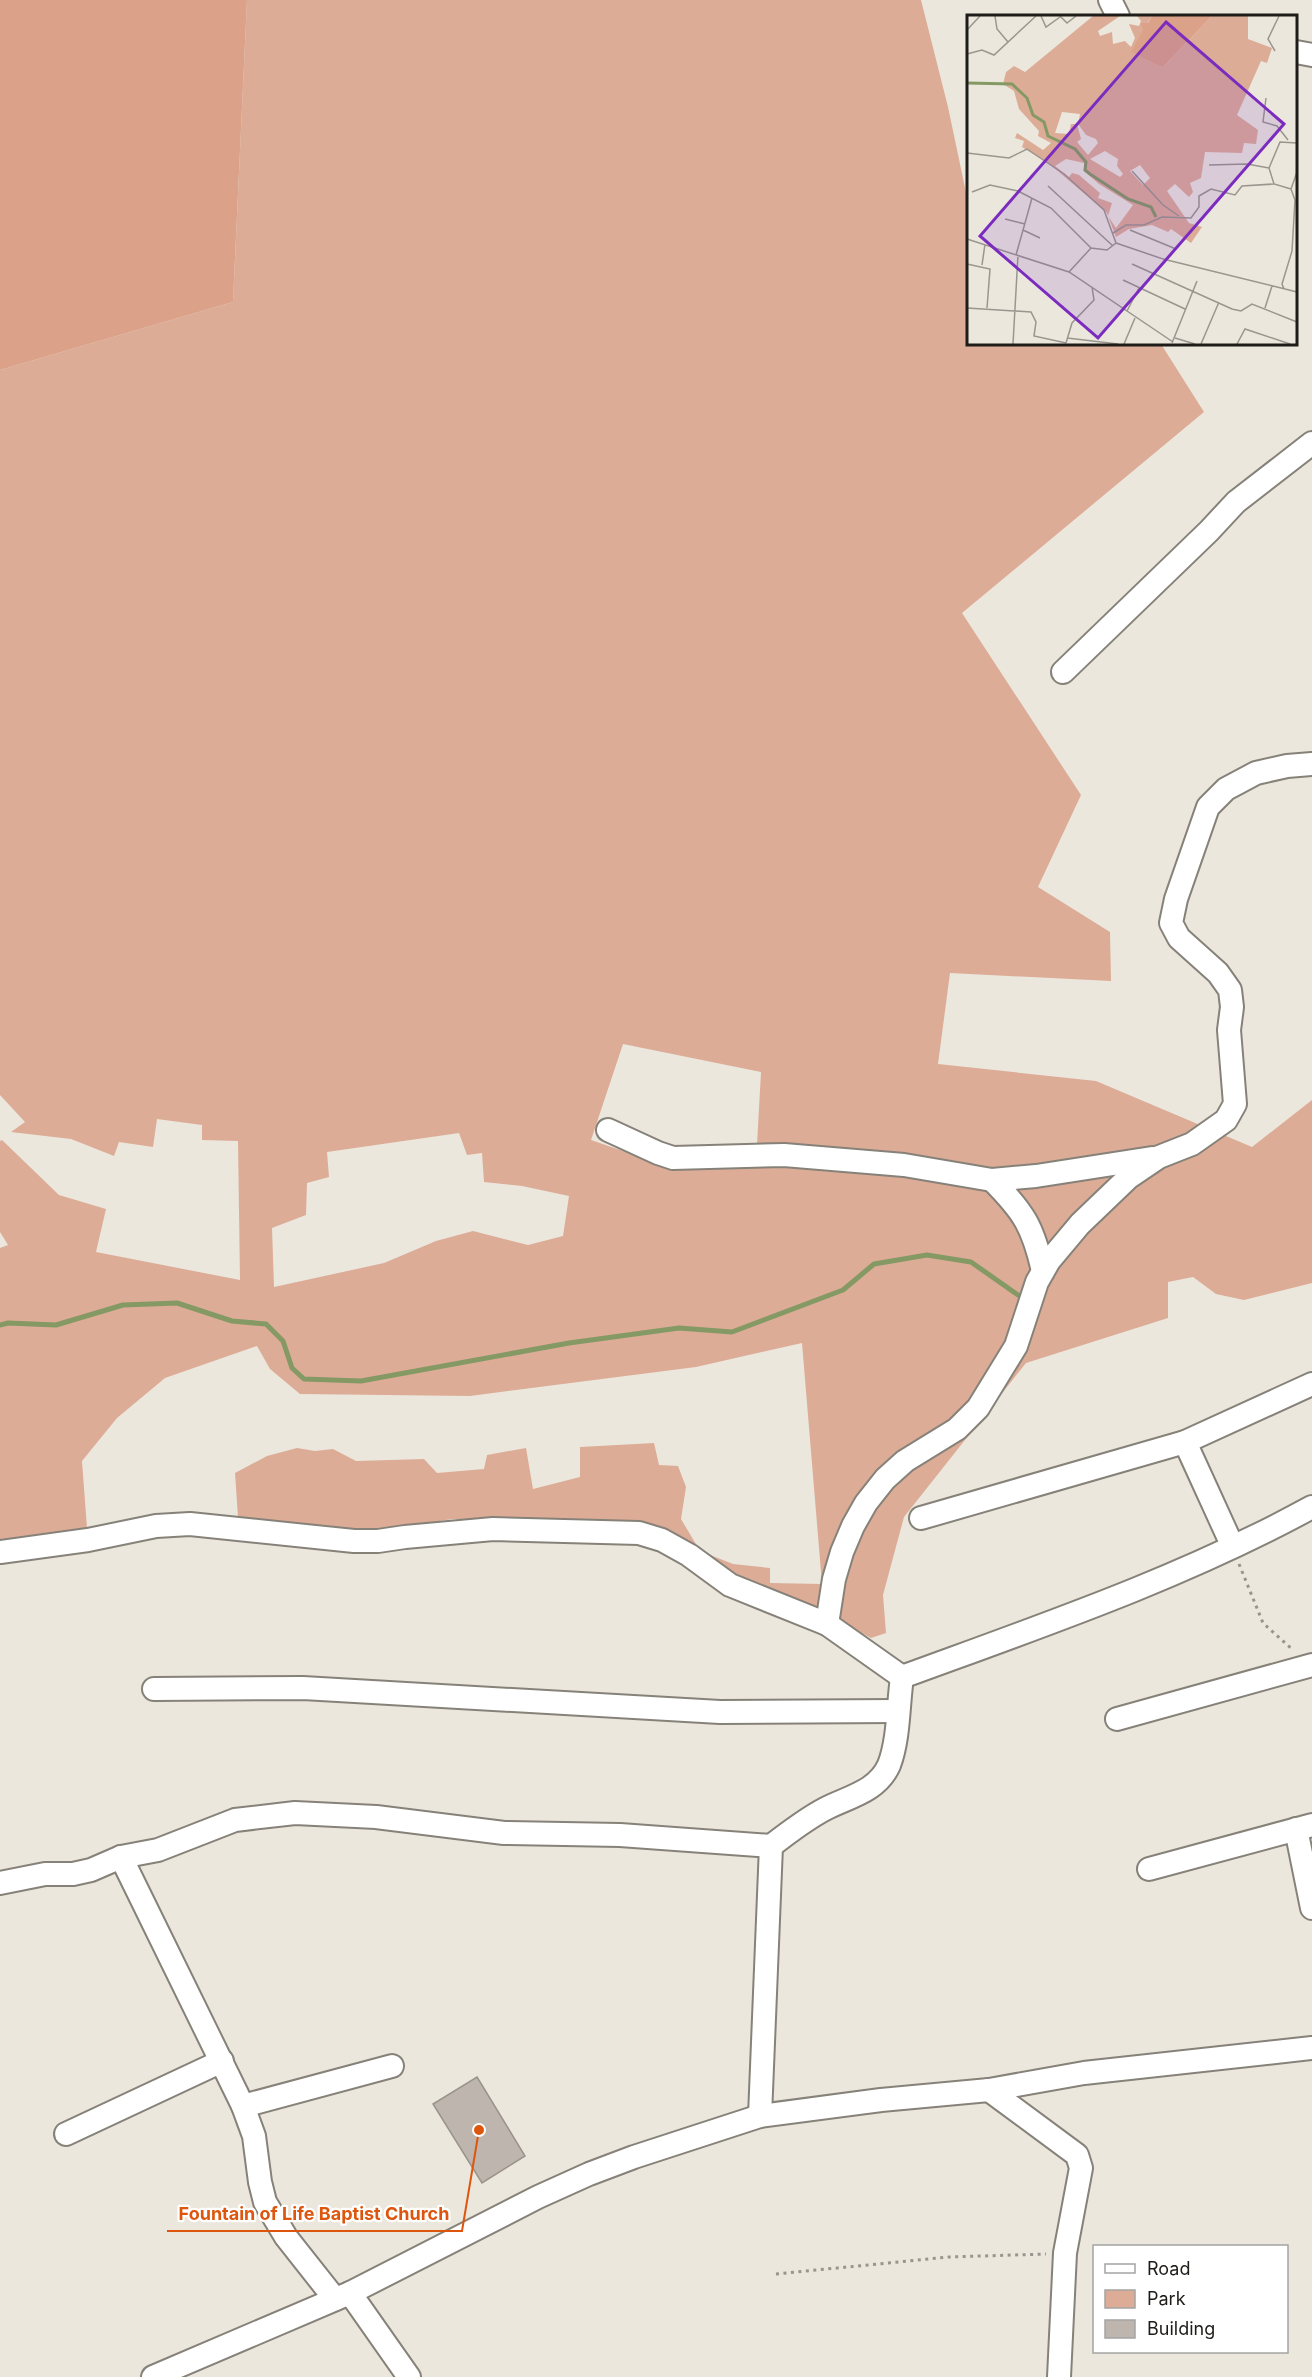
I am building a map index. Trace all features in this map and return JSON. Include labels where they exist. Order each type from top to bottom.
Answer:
[{"type":"street","points":[[1110,0],[1118,15]]},
{"type":"street","points":[[1297,52],[1312,55]]},
{"type":"street","points":[[1062,672],[1209,531],[1236,502],[1312,443]]},
{"type":"street","points":[[608,1130],[658,1154],[673,1158],[784,1155],[904,1165],[992,1180],[1036,1176],[1159,1157],[1192,1144],[1226,1120],[1235,1104],[1229,1030],[1232,1007],[1230,990],[1218,973],[1179,938],[1171,923],[1182,878],[1208,807],[1226,789],[1256,773],[1287,766],[1312,764]]},
{"type":"street","points":[[827,1624],[834,1579],[842,1552],[866,1503],[885,1479],[904,1461],[957,1429],[978,1408],[1016,1346],[1037,1282],[1048,1261],[1110,1194],[1159,1157]]},
{"type":"street","points":[[992,1180],[1015,1203],[1027,1220],[1035,1239],[1043,1271]]},
{"type":"street","points":[[921,1518],[1185,1442],[1312,1384]]},
{"type":"street","points":[[1185,1442],[1232,1546]]},
{"type":"street","points":[[902,1677],[1122,1596],[1232,1546],[1312,1506]]},
{"type":"street","points":[[0,1552],[88,1540],[156,1526],[190,1524],[354,1541],[378,1541],[493,1529],[639,1533],[662,1540],[689,1555],[730,1585],[827,1624],[902,1677]]},
{"type":"street","points":[[1117,1719],[1308,1667]]},
{"type":"street","points":[[0,1883],[45,1874],[73,1874],[91,1870],[121,1857],[158,1850],[235,1820],[295,1813],[376,1817],[504,1833],[620,1835],[771,1846],[826,1808],[860,1794],[884,1774],[889,1764],[902,1677]]},
{"type":"street","points":[[154,1689],[303,1688],[720,1712],[897,1711]]},
{"type":"street","points":[[1149,1869],[1304,1827],[1312,1908]]},
{"type":"street","points":[[760,2116],[771,1846]]},
{"type":"street","points":[[121,1857],[243,2106],[257,2147],[258,2173],[265,2202],[286,2237],[342,2296],[409,2377]]},
{"type":"street","points":[[153,2377],[342,2296],[538,2197],[589,2174],[760,2116],[881,2100],[989,2090],[1084,2073],[1312,2049]]},
{"type":"street","points":[[66,2134],[222,2061]]},
{"type":"street","points":[[243,2106],[392,2066]]},
{"type":"street","points":[[989,2090],[1077,2155],[1081,2168],[1065,2253],[1059,2377]]},
{"type":"path","points":[[1232,1546],[1263,1623],[1308,1667]]},
{"type":"path","points":[[776,2274],[938,2258],[1065,2253]]},
{"type":"green space","points":[[247,0],[921,0],[948,107],[967,197],[967,345],[1162,345],[1204,412],[962,613],[1081,795],[1038,887],[1110,932],[1111,981],[950,973],[938,1064],[1096,1081],[1252,1147],[1312,1100],[1312,1283],[1244,1300],[1216,1294],[1193,1277],[1168,1282],[1168,1318],[1026,1363],[904,1517],[883,1595],[886,1633],[871,1638],[804,1602],[731,1575],[644,1524],[573,1519],[452,1519],[356,1534],[252,1525],[0,1541],[0,1248],[8,1245],[0,1232],[0,1141],[2,1140],[59,1195],[106,1209],[96,1252],[240,1280],[238,1141],[202,1140],[202,1125],[157,1119],[153,1147],[119,1142],[114,1156],[71,1139],[11,1132],[25,1122],[0,1095],[0,370],[233,302]],"holes":[[[623,1044],[761,1072],[756,1163],[678,1170],[591,1140]],[[459,1133],[467,1155],[482,1153],[484,1182],[522,1186],[569,1196],[563,1236],[528,1245],[473,1231],[436,1241],[384,1263],[274,1287],[272,1228],[306,1215],[307,1183],[329,1177],[327,1152]],[[802,1343],[822,1584],[770,1583],[770,1568],[733,1564],[700,1551],[681,1519],[686,1487],[678,1466],[659,1465],[654,1443],[580,1447],[580,1477],[533,1489],[526,1448],[487,1455],[484,1469],[437,1473],[424,1459],[356,1461],[333,1449],[315,1451],[297,1448],[267,1456],[235,1473],[238,1517],[149,1516],[87,1528],[82,1461],[117,1418],[165,1378],[257,1346],[270,1369],[300,1394],[470,1396],[696,1367]]]},
{"type":"shaded area","points":[[0,0],[247,0],[233,302],[0,370]]},
{"type":"building","points":[[477,2077],[525,2156],[482,2183],[433,2104]]},
{"type":"waterway","points":[[0,1325],[8,1323],[56,1325],[123,1305],[177,1303],[232,1321],[266,1324],[283,1341],[292,1368],[304,1379],[361,1381],[569,1343],[679,1328],[732,1332],[843,1290],[874,1264],[927,1255],[971,1262],[1018,1295]]},
{"type":"place","name":"Fountain of Life Baptist Church","points":[[479,2130]]}]
